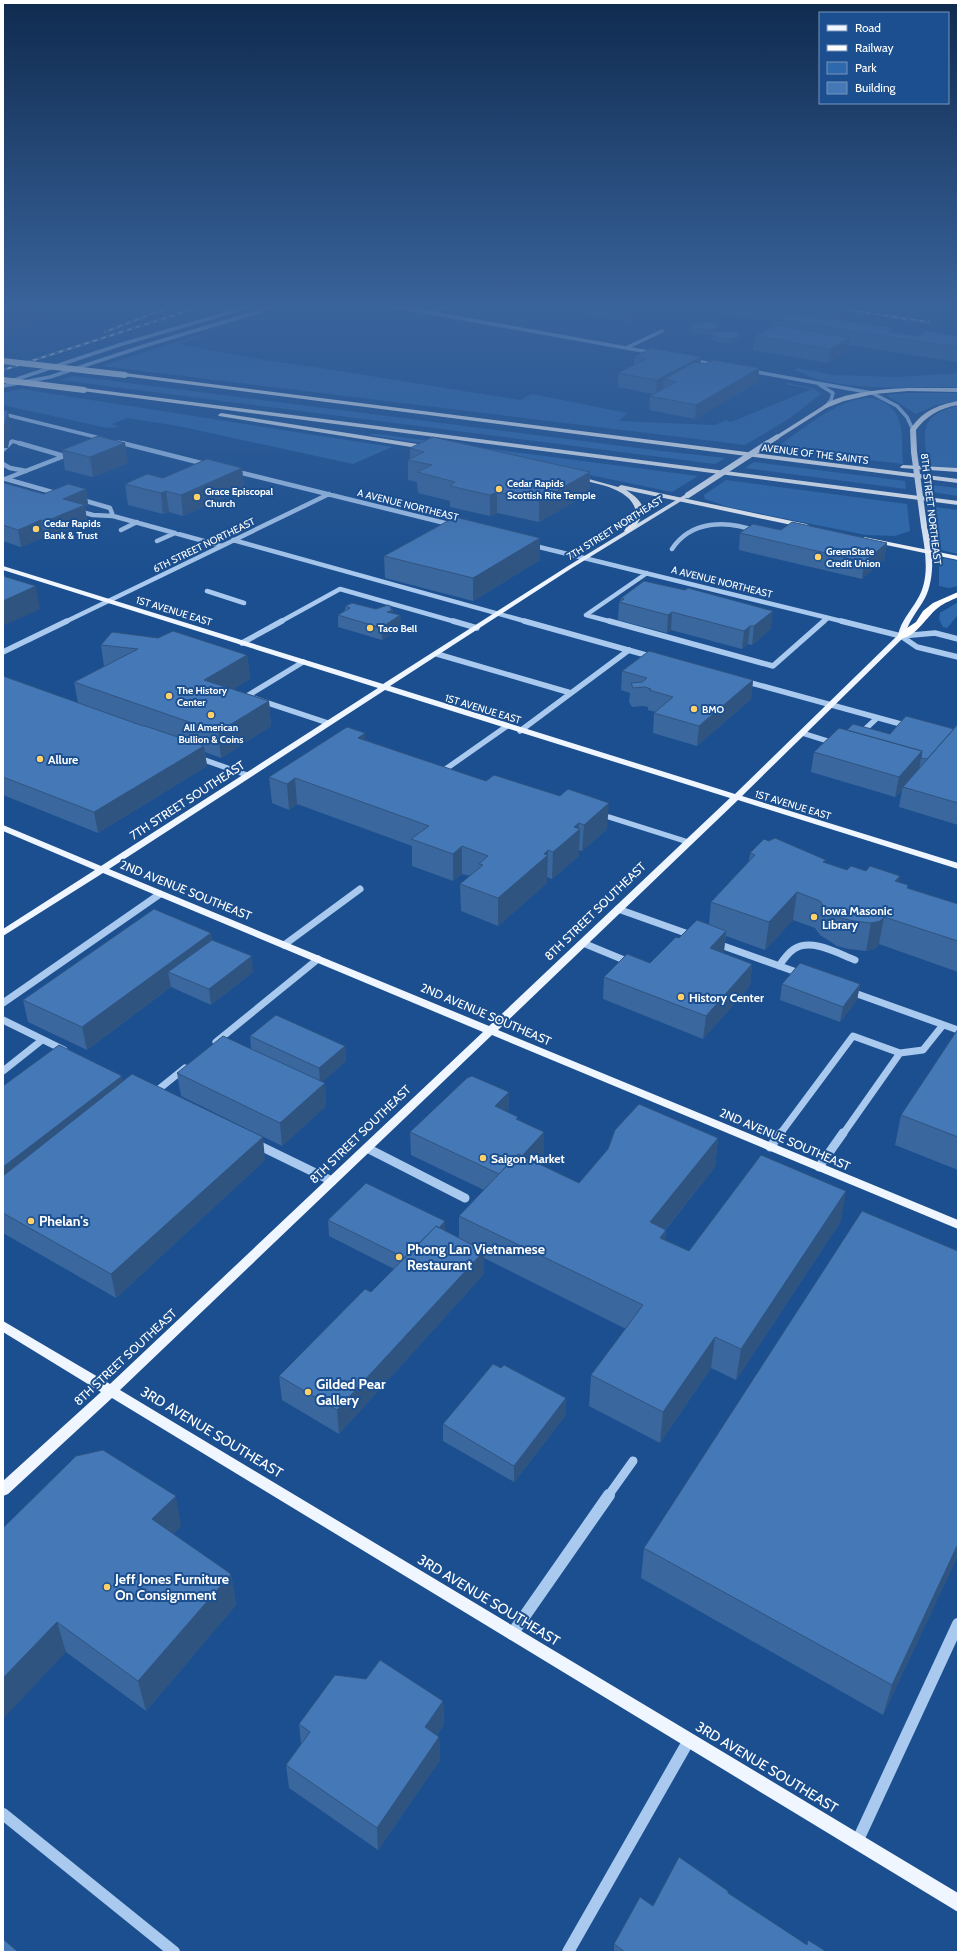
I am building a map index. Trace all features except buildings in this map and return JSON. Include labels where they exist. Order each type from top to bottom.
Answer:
[{"type":"highway","points":[[112,394],[223,416],[440,450]]},
{"type":"highway","points":[[116,394],[958,503]]},
{"type":"highway","name":"AVENUE OF THE SAINTS","points":[[273,394],[958,481]]},
{"type":"highway","points":[[826,406],[860,394]]},
{"type":"highway","points":[[913,430],[917,422],[923,417],[940,408],[958,403]]},
{"type":"highway","points":[[650,443],[887,466],[958,470]]},
{"type":"highway","points":[[568,475],[680,500],[818,528]]},
{"type":"highway","points":[[598,482],[624,492],[637,503],[640,512],[628,530]]},
{"type":"highway","points":[[856,536],[958,558]]},
{"type":"highway","points":[[901,636],[919,624],[926,613],[936,605],[958,594]]},
{"type":"main road","name":"7TH STREET NORTHEAST","points":[[384,688],[628,530],[688,495],[826,406]]},
{"type":"main road","name":"8TH STREET NORTHEAST","points":[[735,798],[901,636],[903,625],[918,605],[929,578],[928,551],[914,452],[913,430]]},
{"type":"main road","name":"1ST AVENUE EAST","points":[[3,568],[735,798],[958,866]]},
{"type":"main road","name":"7TH STREET SOUTHEAST","points":[[3,933],[384,688]]},
{"type":"main road","name":"8TH STREET SOUTHEAST","points":[[3,1490],[111,1392],[735,798]]},
{"type":"main road","name":"2ND AVENUE SOUTHEAST","points":[[3,828],[958,1225]]},
{"type":"main road","name":"3RD AVENUE SOUTHEAST","points":[[3,1326],[958,1903]]},
{"type":"street","points":[[826,406],[833,394]]},
{"type":"street","name":"8TH STREET NORTHEAST","points":[[874,394],[887,400],[902,411],[911,423],[913,430]]},
{"type":"street","points":[[3,414],[213,466]]},
{"type":"street","points":[[100,442],[106,439]]},
{"type":"street","points":[[3,450],[12,441],[64,456]]},
{"type":"street","points":[[5,479],[74,452]]},
{"type":"street","points":[[3,464],[10,468],[26,471]]},
{"type":"street","name":"A AVENUE NORTHEAST","points":[[228,470],[458,526]]},
{"type":"street","points":[[5,479],[67,496]]},
{"type":"street","points":[[45,490],[47,496]]},
{"type":"street","name":"6TH STREET NORTHEAST","points":[[3,652],[329,494]]},
{"type":"street","points":[[74,498],[110,508],[113,516]]},
{"type":"street","points":[[76,511],[93,515],[113,516],[222,546]]},
{"type":"street","points":[[121,530],[137,522]]},
{"type":"street","points":[[672,549],[694,530],[710,525],[737,525],[763,534]]},
{"type":"street","points":[[157,541],[176,533]]},
{"type":"street","points":[[233,540],[659,658]]},
{"type":"street","name":"A AVENUE NORTHEAST","points":[[525,543],[901,636],[934,633],[958,639]]},
{"type":"street","points":[[274,552],[282,547]]},
{"type":"street","points":[[274,557],[281,554]]},
{"type":"street","points":[[310,568],[325,559]]},
{"type":"street","points":[[358,575],[367,570]]},
{"type":"street","points":[[647,573],[586,615],[773,666],[828,618]]},
{"type":"street","points":[[242,643],[340,589],[477,628]]},
{"type":"street","points":[[207,592],[244,603]]},
{"type":"street","name":"A AVENUE NORTHEAST","points":[[901,636],[917,647],[958,658]]},
{"type":"street","points":[[520,730],[629,650]]},
{"type":"street","points":[[437,654],[571,693]]},
{"type":"street","points":[[303,662],[247,696],[328,723]]},
{"type":"street","points":[[736,679],[914,728]]},
{"type":"street","points":[[855,734],[862,733],[877,718]]},
{"type":"street","points":[[438,775],[507,726]]},
{"type":"street","points":[[802,733],[835,743],[838,739]]},
{"type":"street","points":[[195,757],[247,775]]},
{"type":"street","points":[[610,816],[688,842]]},
{"type":"street","points":[[284,945],[360,889]]},
{"type":"street","points":[[3,1003],[160,894]]},
{"type":"street","points":[[618,909],[808,977]]},
{"type":"street","points":[[583,943],[625,961],[638,964]]},
{"type":"street","points":[[779,966],[794,948],[804,945],[814,946],[855,960]]},
{"type":"street","points":[[213,1045],[318,959]]},
{"type":"street","points":[[838,988],[958,1030]]},
{"type":"street","points":[[3,1020],[70,1053]]},
{"type":"street","points":[[770,1147],[853,1036],[900,1053],[922,1050],[943,1025]]},
{"type":"street","points":[[3,1071],[42,1040]]},
{"type":"street","points":[[818,1167],[900,1053]]},
{"type":"street","points":[[153,1094],[189,1065]]},
{"type":"street","points":[[246,1139],[332,1181]]},
{"type":"street","points":[[367,1148],[465,1198]]},
{"type":"street","points":[[512,1634],[633,1460]]},
{"type":"street","points":[[857,1842],[958,1624]]},
{"type":"street","points":[[568,1952],[689,1740]]},
{"type":"street","points":[[3,1814],[174,1952]]},
{"type":"green space","points":[[3,394],[54,394],[392,447],[353,464],[178,426],[127,418],[112,424],[120,427],[107,428],[3,405]]},
{"type":"green space","points":[[171,394],[216,394],[725,458],[715,464]]},
{"type":"green space","points":[[332,394],[484,394],[520,400],[533,394],[627,413],[619,421],[715,425],[726,420],[731,422],[799,394],[821,394],[787,420],[745,445]]},
{"type":"green space","points":[[958,394],[958,401],[936,405],[916,414],[886,395]]},
{"type":"green space","points":[[872,398],[892,408],[897,416],[902,433],[903,464],[773,449],[820,416],[833,409],[859,399]]},
{"type":"green space","points":[[958,406],[958,468],[928,466],[925,444],[926,427],[936,414]]},
{"type":"green space","points":[[372,434],[698,476],[672,492],[479,452],[369,435]]},
{"type":"green space","points":[[754,462],[905,481],[906,489],[745,468]]},
{"type":"green space","points":[[726,480],[907,504],[910,531],[895,536],[866,535],[728,507],[705,499],[704,495]]},
{"type":"green space","points":[[931,485],[958,488],[958,496],[932,492]]},
{"type":"green space","points":[[934,507],[958,510],[958,554],[941,550]]},
{"type":"green space","points":[[944,558],[958,561],[958,586],[949,588],[939,586],[939,561]]},
{"type":"green space","points":[[958,602],[958,615],[947,628],[943,627],[939,619],[940,613]]},
{"type":"place","name":"Cedar Rapids Scottish Rite Temple","points":[[499,489]]},
{"type":"place","name":"Grace Episcopal Church","points":[[197,497]]},
{"type":"place","name":"Cedar Rapids Bank & Trust","points":[[36,529]]},
{"type":"place","name":"GreenState Credit Union","points":[[818,557]]},
{"type":"place","name":"Taco Bell","points":[[370,628]]},
{"type":"place","name":"The History Center","points":[[169,696]]},
{"type":"place","name":"BMO","points":[[694,709]]},
{"type":"place","name":"All American Bullion & Coins","points":[[211,715]]},
{"type":"place","name":"Allure","points":[[40,759]]},
{"type":"place","name":"Iowa Masonic Library","points":[[814,917]]},
{"type":"place","name":"History Center","points":[[681,997]]},
{"type":"place","name":"Saigon Market","points":[[483,1158]]},
{"type":"place","name":"Phelan's","points":[[31,1221]]},
{"type":"place","name":"Phong Lan Vietnamese Restaurant","points":[[399,1257]]},
{"type":"place","name":"Gilded Pear Gallery","points":[[308,1392]]},
{"type":"place","name":"Jeff Jones Furniture On Consignment","points":[[107,1587]]}]
